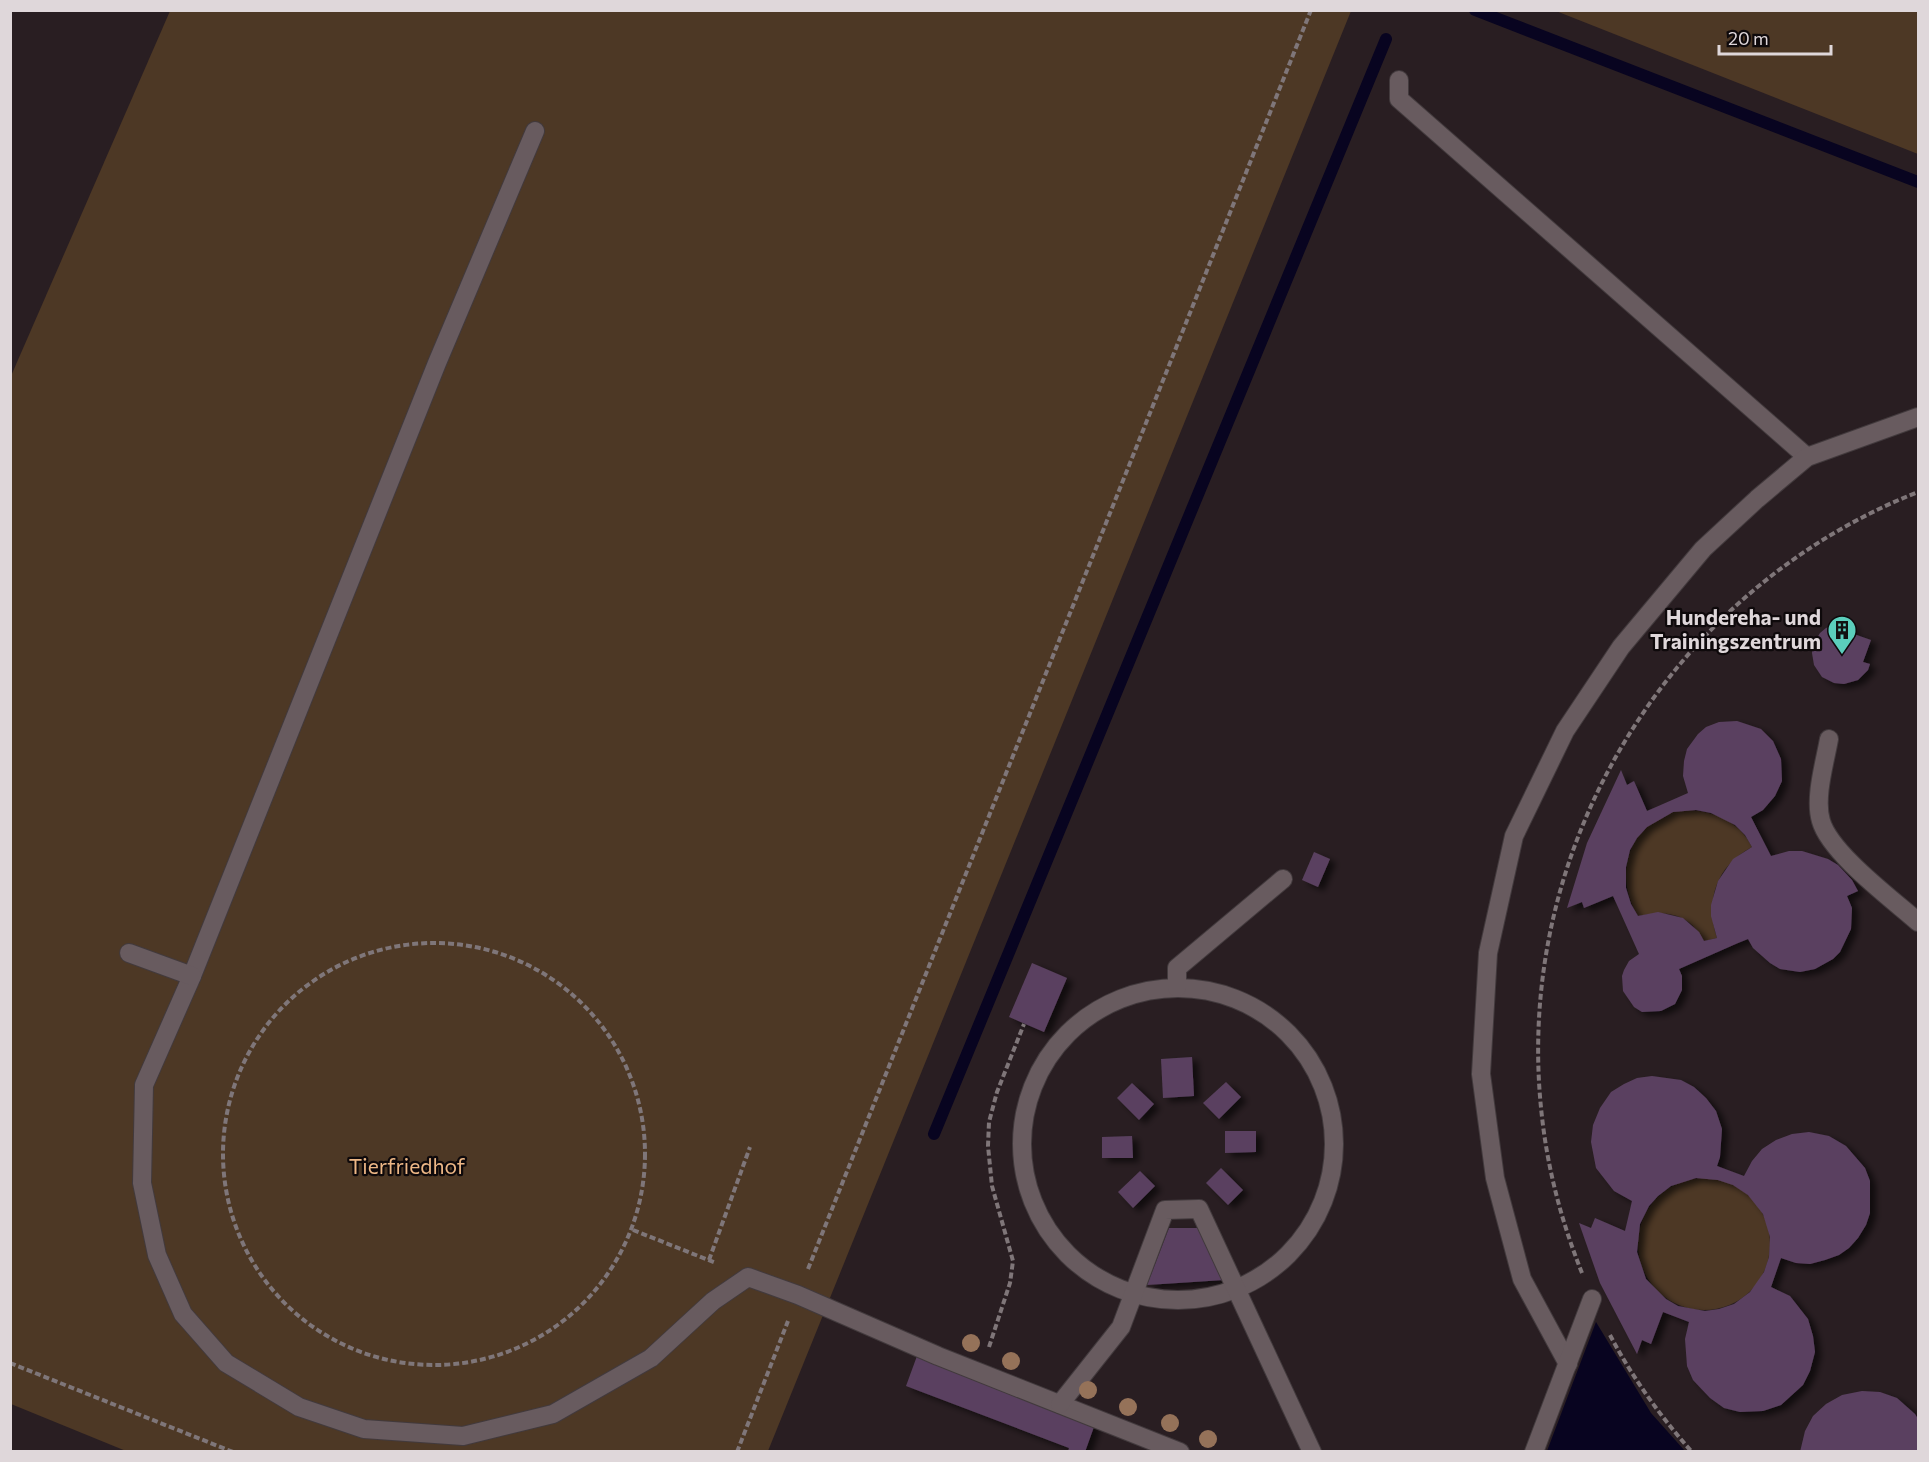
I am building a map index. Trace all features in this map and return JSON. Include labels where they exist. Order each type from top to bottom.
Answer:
[{"type":"lane","points":[[1399,80],[1399,99],[1807,457]]},
{"type":"lane","points":[[535,131],[437,363],[192,976],[144,1085],[142,1183],[157,1255],[183,1314],[226,1363],[299,1407],[364,1429],[463,1436],[554,1414],[651,1358],[713,1301],[748,1277],[980,1373],[1180,1452]]},
{"type":"lane","points":[[1568,1364],[1522,1279],[1495,1178],[1481,1074],[1488,952],[1514,836],[1565,731],[1621,647],[1703,549],[1807,457],[1918,417]]},
{"type":"lane","points":[[1829,739],[1819,800],[1821,821],[1834,845],[1918,922]]},
{"type":"lane","points":[[1177,988],[1177,968],[1283,879]]},
{"type":"lane","points":[[129,952],[192,976]]},
{"type":"lane","points":[[1169,988],[1231,996],[1284,1027],[1322,1077],[1338,1137],[1329,1199],[1298,1253],[1236,1289],[1188,1296],[1133,1294],[1072,1266],[1035,1216],[1019,1156],[1028,1095],[1059,1041],[1109,1003],[1169,988]]},
{"type":"lane","points":[[1059,1404],[1121,1327],[1165,1210],[1199,1209],[1312,1452]]},
{"type":"lane","points":[[1534,1452],[1592,1299]]},
{"type":"path","points":[[737,1452],[1311,10]]},
{"type":"path","points":[[1692,1452],[1643,1389],[1615,1345],[1592,1299],[1569,1240],[1552,1179],[1542,1117],[1538,1054],[1541,991],[1550,929],[1566,867],[1589,808],[1617,752],[1652,699],[1691,650],[1736,605],[1784,565],[1837,531],[1893,502],[1918,492]]},
{"type":"path","points":[[419,941],[484,946],[537,968],[583,1001],[630,1070],[647,1164],[633,1230],[602,1284],[548,1333],[507,1353],[470,1363],[427,1366],[384,1360],[329,1339],[296,1316],[257,1272],[224,1191],[222,1131],[249,1048],[293,994],[358,955],[419,941]]},
{"type":"path","points":[[980,1373],[1010,1283],[1012,1261],[992,1186],[988,1146],[989,1122],[997,1092],[1024,1024]]},
{"type":"path","points":[[708,1260],[750,1147]]},
{"type":"path","points":[[633,1230],[748,1277]]},
{"type":"path","points":[[10,1364],[233,1452]]},
{"type":"green space","name":"Tierfriedhof","points":[[170,11],[1351,11],[768,1451],[126,1451],[11,1404],[11,376]]},
{"type":"green space","points":[[1556,11],[1918,11],[1918,154]]},
{"type":"green space","points":[[1682,810],[1693,810],[1723,818],[1740,830],[1752,847],[1730,864],[1716,885],[1712,910],[1717,938],[1704,941],[1691,924],[1684,919],[1658,913],[1638,916],[1630,899],[1627,882],[1627,866],[1638,836],[1664,816]]},
{"type":"green space","points":[[1704,1178],[1729,1183],[1751,1197],[1765,1219],[1770,1244],[1765,1269],[1751,1291],[1729,1305],[1704,1310],[1679,1305],[1657,1291],[1643,1269],[1638,1244],[1643,1219],[1657,1197],[1679,1183]]},
{"type":"water","points":[[1596,1322],[1651,1413],[1685,1451],[1547,1451]]},
{"type":"building","name":"Hundereha- und Trainingszentrum","points":[[1842,623],[1853,625],[1851,633],[1871,640],[1863,662],[1870,664],[1868,670],[1858,680],[1844,684],[1834,683],[1822,677],[1814,665],[1812,653],[1813,645],[1820,633],[1826,628]]},
{"type":"building","points":[[1737,721],[1761,729],[1773,741],[1781,759],[1782,781],[1775,796],[1763,810],[1751,817],[1771,856],[1789,851],[1802,851],[1828,859],[1838,865],[1852,880],[1858,891],[1847,896],[1852,908],[1851,929],[1840,952],[1833,959],[1815,969],[1800,972],[1780,969],[1770,963],[1753,948],[1748,939],[1679,969],[1682,976],[1682,990],[1675,1004],[1661,1011],[1642,1012],[1634,1007],[1623,991],[1624,970],[1629,961],[1639,954],[1613,896],[1584,908],[1582,902],[1567,908],[1587,843],[1621,770],[1627,785],[1634,781],[1647,811],[1688,793],[1683,776],[1687,749],[1706,727],[1719,722]],"holes":[[[1696,810],[1711,813],[1735,825],[1752,847],[1733,859],[1718,881],[1711,905],[1711,916],[1717,938],[1704,941],[1699,932],[1683,918],[1658,912],[1638,916],[1626,888],[1626,867],[1630,850],[1647,827],[1673,812]]]},
{"type":"building","points":[[1314,852],[1330,859],[1318,887],[1302,880]]},
{"type":"building","points":[[1032,963],[1067,978],[1044,1032],[1009,1017]]},
{"type":"building","points":[[1192,1057],[1194,1096],[1163,1098],[1161,1059]]},
{"type":"building","points":[[1652,1076],[1681,1080],[1694,1087],[1706,1098],[1716,1111],[1722,1129],[1717,1166],[1744,1176],[1762,1149],[1792,1134],[1809,1132],[1829,1136],[1846,1146],[1865,1168],[1870,1181],[1870,1213],[1866,1225],[1849,1248],[1839,1255],[1810,1264],[1796,1263],[1781,1258],[1771,1287],[1790,1296],[1808,1319],[1815,1352],[1803,1385],[1781,1405],[1763,1411],[1740,1412],[1724,1408],[1710,1398],[1693,1380],[1687,1366],[1685,1339],[1689,1322],[1663,1312],[1651,1344],[1642,1340],[1637,1354],[1600,1283],[1579,1223],[1591,1228],[1595,1218],[1625,1231],[1632,1201],[1614,1191],[1596,1168],[1591,1142],[1593,1125],[1600,1108],[1611,1092],[1637,1078]],"holes":[[[1696,1178],[1718,1180],[1733,1185],[1748,1195],[1763,1214],[1770,1237],[1769,1257],[1764,1272],[1750,1292],[1734,1304],[1705,1311],[1678,1306],[1666,1299],[1646,1279],[1637,1252],[1640,1224],[1649,1206],[1671,1186]]]},
{"type":"building","points":[[1226,1082],[1241,1097],[1219,1119],[1203,1103]]},
{"type":"building","points":[[1132,1083],[1154,1104],[1139,1120],[1117,1098]]},
{"type":"building","points":[[1225,1131],[1256,1131],[1256,1152],[1225,1153]]},
{"type":"building","points":[[1132,1136],[1133,1158],[1102,1158],[1102,1137]]},
{"type":"building","points":[[1221,1168],[1243,1190],[1228,1205],[1206,1183]]},
{"type":"building","points":[[1140,1171],[1155,1186],[1133,1208],[1118,1192]]},
{"type":"building","points":[[1169,1228],[1199,1228],[1224,1280],[1147,1285]]},
{"type":"building","points":[[917,1356],[1095,1424],[1085,1452],[1068,1452],[1069,1448],[906,1386]]},
{"type":"building","points":[[1862,1391],[1880,1392],[1897,1398],[1915,1414],[1918,1419],[1918,1452],[1800,1452],[1805,1431],[1813,1416],[1826,1404],[1842,1395]]},
{"type":"waterway","points":[[1475,10],[1918,182]]},
{"type":"waterway","points":[[934,1134],[1386,39]]},
{"type":"place","name":"Hundereha- und Trainingszentrum","points":[[1842,656]]}]
